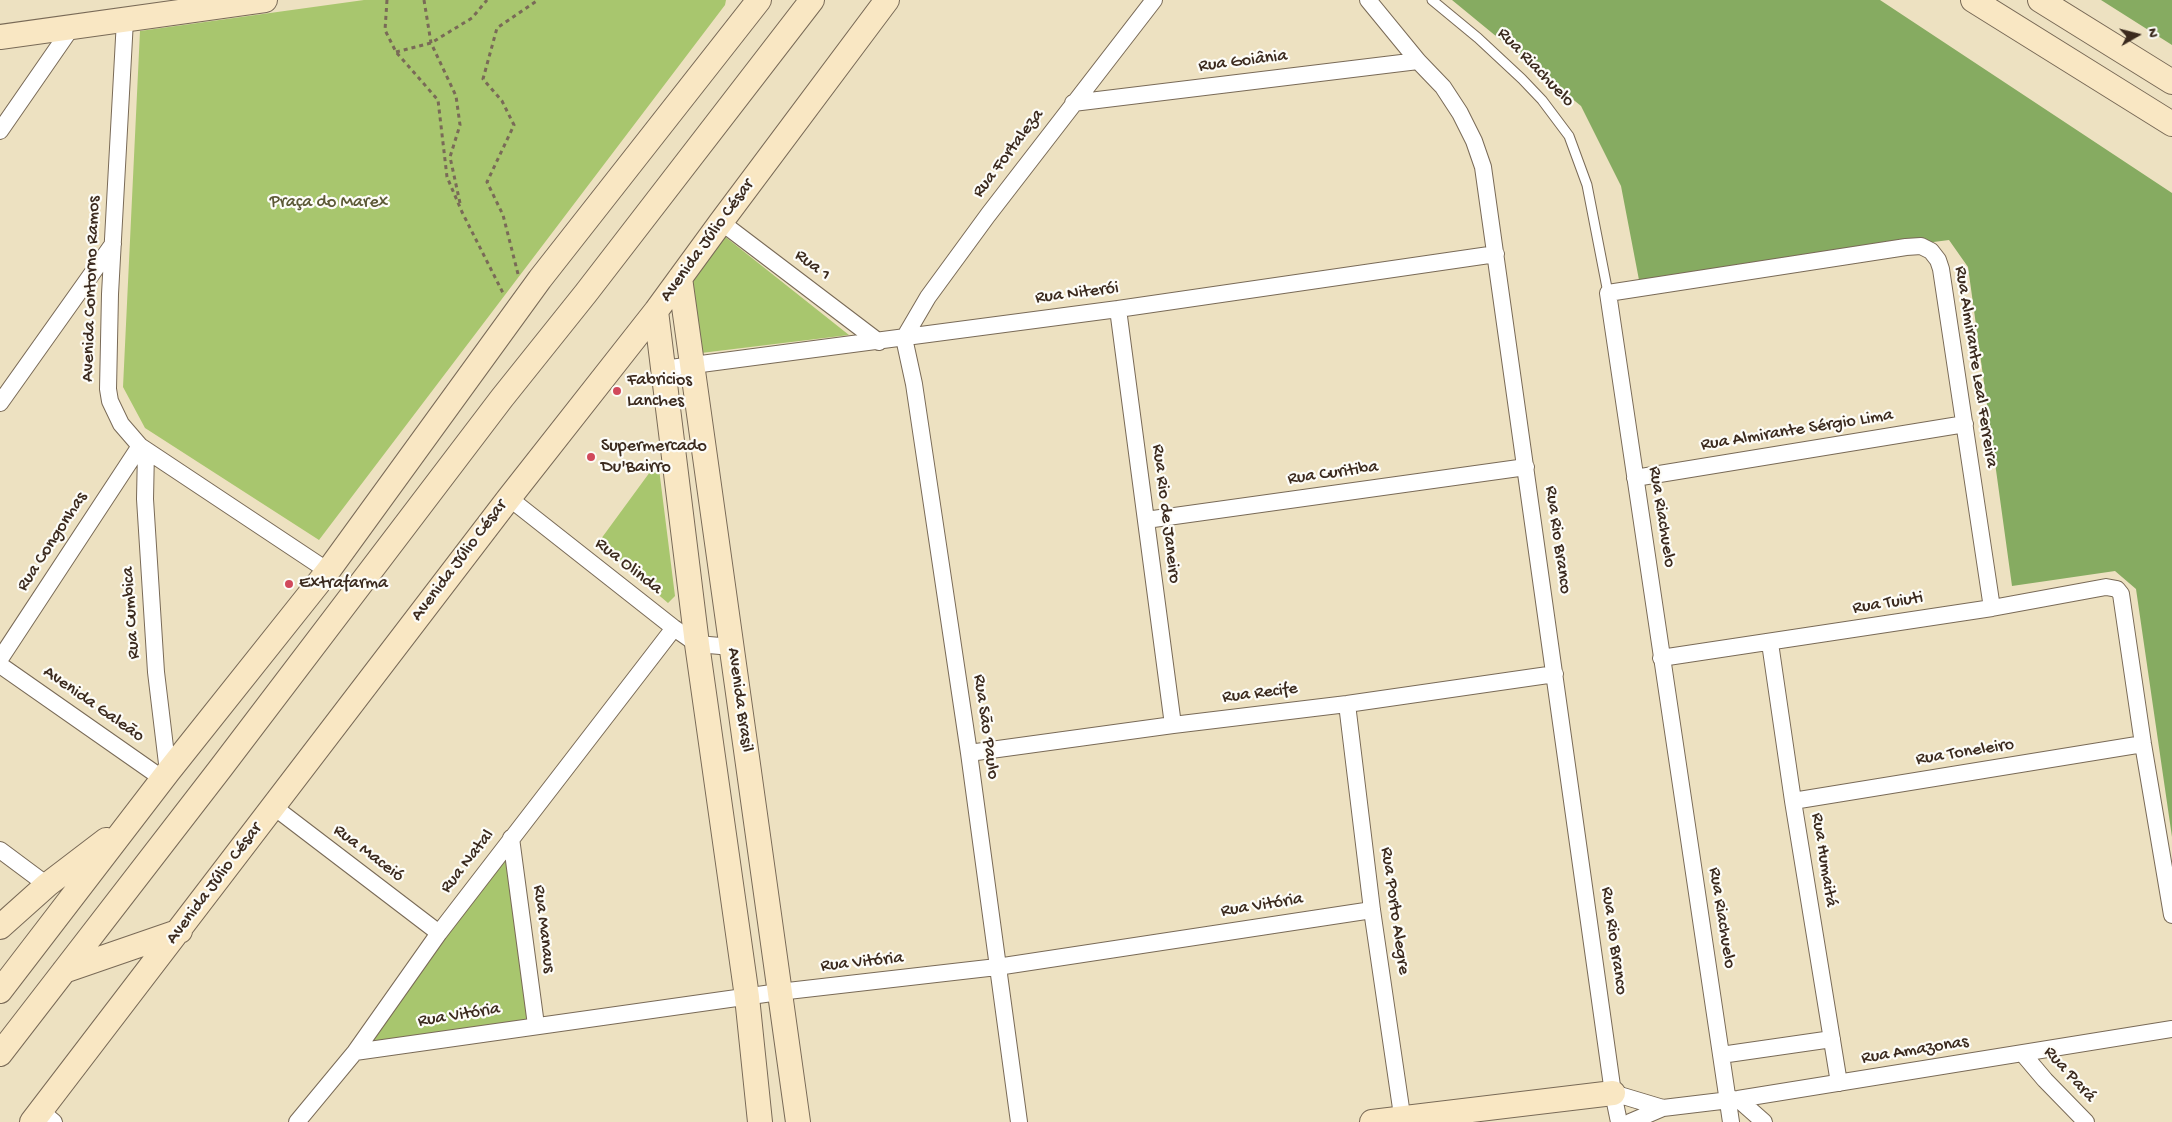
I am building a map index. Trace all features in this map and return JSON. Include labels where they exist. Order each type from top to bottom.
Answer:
[{"type":"street","points":[[0,37],[125,20],[230,2],[265,0]]},
{"type":"street","points":[[736,31],[741,0]]},
{"type":"street","points":[[0,991],[132,821],[165,775],[328,571],[519,308],[759,0]]},
{"type":"street","points":[[0,1054],[531,361],[586,293],[812,0]]},
{"type":"street","name":"Avenida Júlio César","points":[[42,1118],[180,931],[509,498],[656,311],[887,0]]},
{"type":"street","name":"Rua Fortaleza","points":[[904,338],[928,297],[1073,103],[1154,0]]},
{"type":"street","name":"Rua Rio Branco","points":[[1368,0],[1418,61],[1443,87],[1460,113],[1474,141],[1483,167],[1619,1122]]},
{"type":"street","points":[[1973,0],[2172,124]]},
{"type":"street","points":[[2040,0],[2172,82]]},
{"type":"street","name":"Avenida Contorno Ramos","points":[[125,20],[110,294],[108,389],[110,401],[122,424],[143,448],[328,571]]},
{"type":"street","points":[[0,131],[72,27]]},
{"type":"street","name":"Rua Goiânia","points":[[1073,103],[1418,61]]},
{"type":"street","name":"Rua 1","points":[[721,222],[879,342]]},
{"type":"street","points":[[0,403],[114,243]]},
{"type":"street","name":"Rua Almirante Leal Ferreira","points":[[1608,293],[1915,246],[1926,248],[1934,254],[1941,269],[1992,608]]},
{"type":"street","name":"Rua Niterói","points":[[664,369],[1118,309],[1496,254]]},
{"type":"street","name":"Avenida Brasil","points":[[680,278],[694,365],[798,1122]]},
{"type":"street","name":"Rua Riachuelo","points":[[1608,293],[1721,1055],[1733,1099],[1731,1122]]},
{"type":"street","name":"Rua Rio de Janeiro","points":[[1118,309],[1173,725]]},
{"type":"street","name":"Avenida Brasil","points":[[656,311],[696,644],[747,997],[760,1122]]},
{"type":"street","name":"Rua São Paulo","points":[[904,338],[914,384],[969,753],[1019,1122]]},
{"type":"street","name":"Rua Almirante Sérgio Lima","points":[[1635,478],[1965,424]]},
{"type":"street","name":"Rua Congonhas","points":[[0,659],[143,448]]},
{"type":"street","name":"Rua Cumbica","points":[[143,448],[156,672],[165,775]]},
{"type":"street","name":"Rua Curitiba","points":[[1146,520],[1526,467]]},
{"type":"street","name":"Rua Olinda","points":[[509,498],[696,644]]},
{"type":"street","name":"Rua Tuiuti","points":[[1662,658],[1992,608],[2112,587],[2119,591],[2143,744]]},
{"type":"street","name":"Rua Natal","points":[[297,1122],[354,1052],[439,933],[674,628]]},
{"type":"street","name":"Rua Humaitá","points":[[1770,643],[1793,801],[1839,1083]]},
{"type":"street","points":[[696,644],[732,647]]},
{"type":"street","name":"Avenida Galeão","points":[[0,665],[165,775]]},
{"type":"street","name":"Rua Recife","points":[[969,753],[1173,725],[1348,704],[1555,674]]},
{"type":"street","name":"Rua Porto Alegre","points":[[1348,704],[1372,910],[1402,1120]]},
{"type":"street","points":[[2143,744],[2172,915]]},
{"type":"street","name":"Rua Toneleiro","points":[[1793,801],[2143,744]]},
{"type":"street","name":"Rua Maceió","points":[[274,807],[439,933]]},
{"type":"street","points":[[0,927],[47,885],[132,821]]},
{"type":"street","name":"Rua Manaus","points":[[512,838],[536,1025]]},
{"type":"street","points":[[0,850],[47,885]]},
{"type":"street","name":"Rua Vitória","points":[[354,1052],[779,992],[997,968],[1372,910]]},
{"type":"street","points":[[64,972],[180,931]]},
{"type":"street","name":"Rua Amazonas","points":[[1630,1122],[1663,1108],[1839,1083],[2172,1029]]},
{"type":"street","points":[[1721,1055],[1832,1039]]},
{"type":"street","name":"Rua Pará","points":[[2023,1054],[2045,1080],[2086,1122]]},
{"type":"street","points":[[1372,1122],[1402,1120],[1614,1093]]},
{"type":"street","name":"Rua Amazonas","points":[[1614,1093],[1663,1108]]},
{"type":"street","points":[[1733,1099],[1764,1122]]},
{"type":"lane","name":"Rua Riachuelo","points":[[1432,0],[1478,38],[1522,80],[1547,106],[1569,136],[1587,185],[1608,293]]},
{"type":"path","points":[[387,0],[385,30],[396,52],[438,100],[448,177],[462,212],[519,308]]},
{"type":"path","points":[[424,0],[431,43],[456,96],[460,125],[450,157],[462,212]]},
{"type":"path","points":[[396,52],[431,43],[472,18],[487,0]]},
{"type":"path","points":[[519,308],[503,215],[487,182],[514,125],[502,101],[483,79],[497,28],[538,0]]},
{"type":"green space","name":"Praça do Marex","points":[[364,0],[726,0],[725,5],[319,540],[145,428],[123,387],[140,31]]},
{"type":"green space","points":[[1452,0],[1880,0],[2172,193],[2172,837],[2136,589],[2115,571],[2012,586],[1968,267],[1949,240],[1639,280],[1621,186],[1581,106]]},
{"type":"green space","points":[[2101,0],[2172,0],[2172,45]]},
{"type":"green space","points":[[723,235],[849,335],[701,353],[690,279]]},
{"type":"green space","points":[[658,461],[675,596],[668,603],[598,543]]},
{"type":"green space","points":[[513,845],[535,1025],[353,1051]]},
{"type":"place","name":"Fabricios Lanches","points":[[617,391]]},
{"type":"place","name":"Supermercado Du'Bairro","points":[[591,457]]},
{"type":"place","name":"Extrafarma","points":[[289,584]]}]
